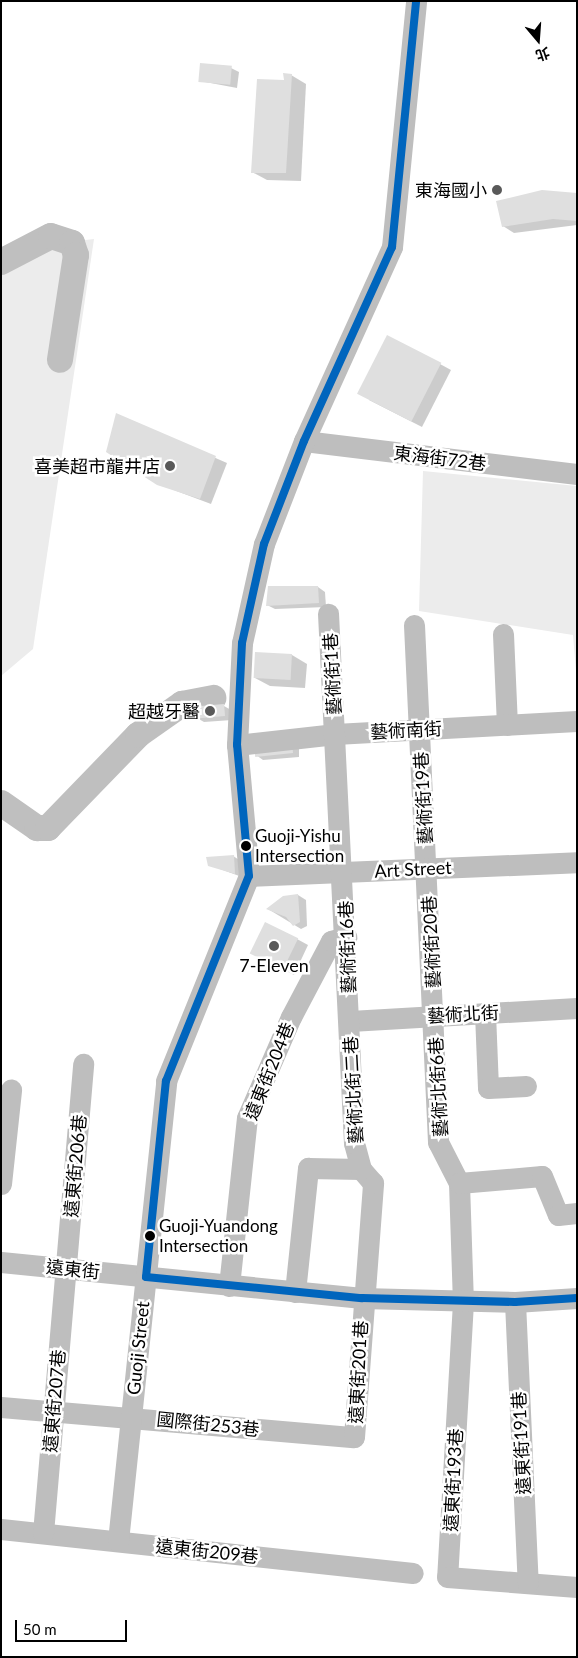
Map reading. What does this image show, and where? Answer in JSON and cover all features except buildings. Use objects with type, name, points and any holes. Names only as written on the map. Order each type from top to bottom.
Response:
[{"type":"street","name":"Guoji Street","points":[[118,1541],[166,1081],[249,876],[237,745],[244,634],[264,544],[304,441],[392,246],[416,1]]},
{"type":"street","name":"東海街72巷","points":[[304,441],[577,474]]},
{"type":"street","name":"藝術街1巷","points":[[328,614],[344,872]]},
{"type":"street","name":"藝術街19巷","points":[[414,626],[427,868]]},
{"type":"street","points":[[503,634],[507,725]]},
{"type":"street","name":"藝術南街","points":[[237,745],[335,734],[577,721]]},
{"type":"street","name":"Art Street","points":[[249,876],[577,862]]},
{"type":"street","name":"藝術街20巷","points":[[427,868],[434,1015]]},
{"type":"street","name":"藝術街16巷","points":[[344,872],[350,1022]]},
{"type":"street","name":"遠東街204巷","points":[[229,1286],[247,1118],[291,1017],[331,941],[346,937]]},
{"type":"street","name":"藝術北街","points":[[350,1022],[434,1015],[577,1008]]},
{"type":"street","points":[[485,1013],[488,1088],[526,1086]]},
{"type":"street","name":"藝術北街6巷","points":[[434,1015],[438,1142],[459,1183]]},
{"type":"street","name":"藝術北街二巷","points":[[350,1022],[354,1143],[367,1176],[362,1298]]},
{"type":"street","name":"遠東街206巷","points":[[66,1268],[83,1064]]},
{"type":"street","points":[[1,1184],[11,1090]]},
{"type":"street","points":[[295,1292],[308,1168],[367,1176]]},
{"type":"street","points":[[464,1302],[459,1183],[542,1176],[558,1215],[577,1213]]},
{"type":"street","name":"遠東街","points":[[1,1262],[362,1298],[464,1302],[515,1302],[577,1298]]},
{"type":"street","name":"遠東街207巷","points":[[43,1533],[52,1410],[66,1268]]},
{"type":"street","name":"遠東街201巷","points":[[285,1431],[354,1437],[362,1298]]},
{"type":"street","name":"遠東街193巷","points":[[464,1302],[447,1577],[528,1583]]},
{"type":"street","name":"遠東街191巷","points":[[515,1302],[528,1583]]},
{"type":"street","name":"國際街253巷","points":[[1,1407],[131,1416],[285,1431]]},
{"type":"street","name":"遠東街209巷","points":[[1,1529],[413,1573]]},
{"type":"street","points":[[528,1583],[577,1587]]},
{"type":"shaded area","points":[[94,239],[33,649],[1,676],[1,250]]},
{"type":"shaded area","points":[[423,471],[577,486],[577,683],[573,635],[419,611]]},
{"type":"waterway","points":[[1,262],[51,236],[72,243],[76,255],[60,360]]},
{"type":"waterway","points":[[1,803],[37,828],[48,828],[138,735],[182,704],[213,698]]},
{"type":"transit line","points":[[146,1277],[166,1081],[249,876],[237,745],[242,643],[264,544],[304,441],[392,247],[416,1]]},
{"type":"transit line","points":[[146,1277],[362,1298],[515,1302],[577,1298]]},
{"type":"place","name":"東海國小","points":[[497,190]]},
{"type":"place","name":"喜美超市龍井店","points":[[170,466]]},
{"type":"place","name":"超越牙醫","points":[[210,711]]},
{"type":"place","name":"Guoji-Yishu Intersection","points":[[246,846]]},
{"type":"place","name":"7-Eleven","points":[[274,946]]},
{"type":"place","name":"Guoji-Yuandong Intersection","points":[[150,1236]]}]
